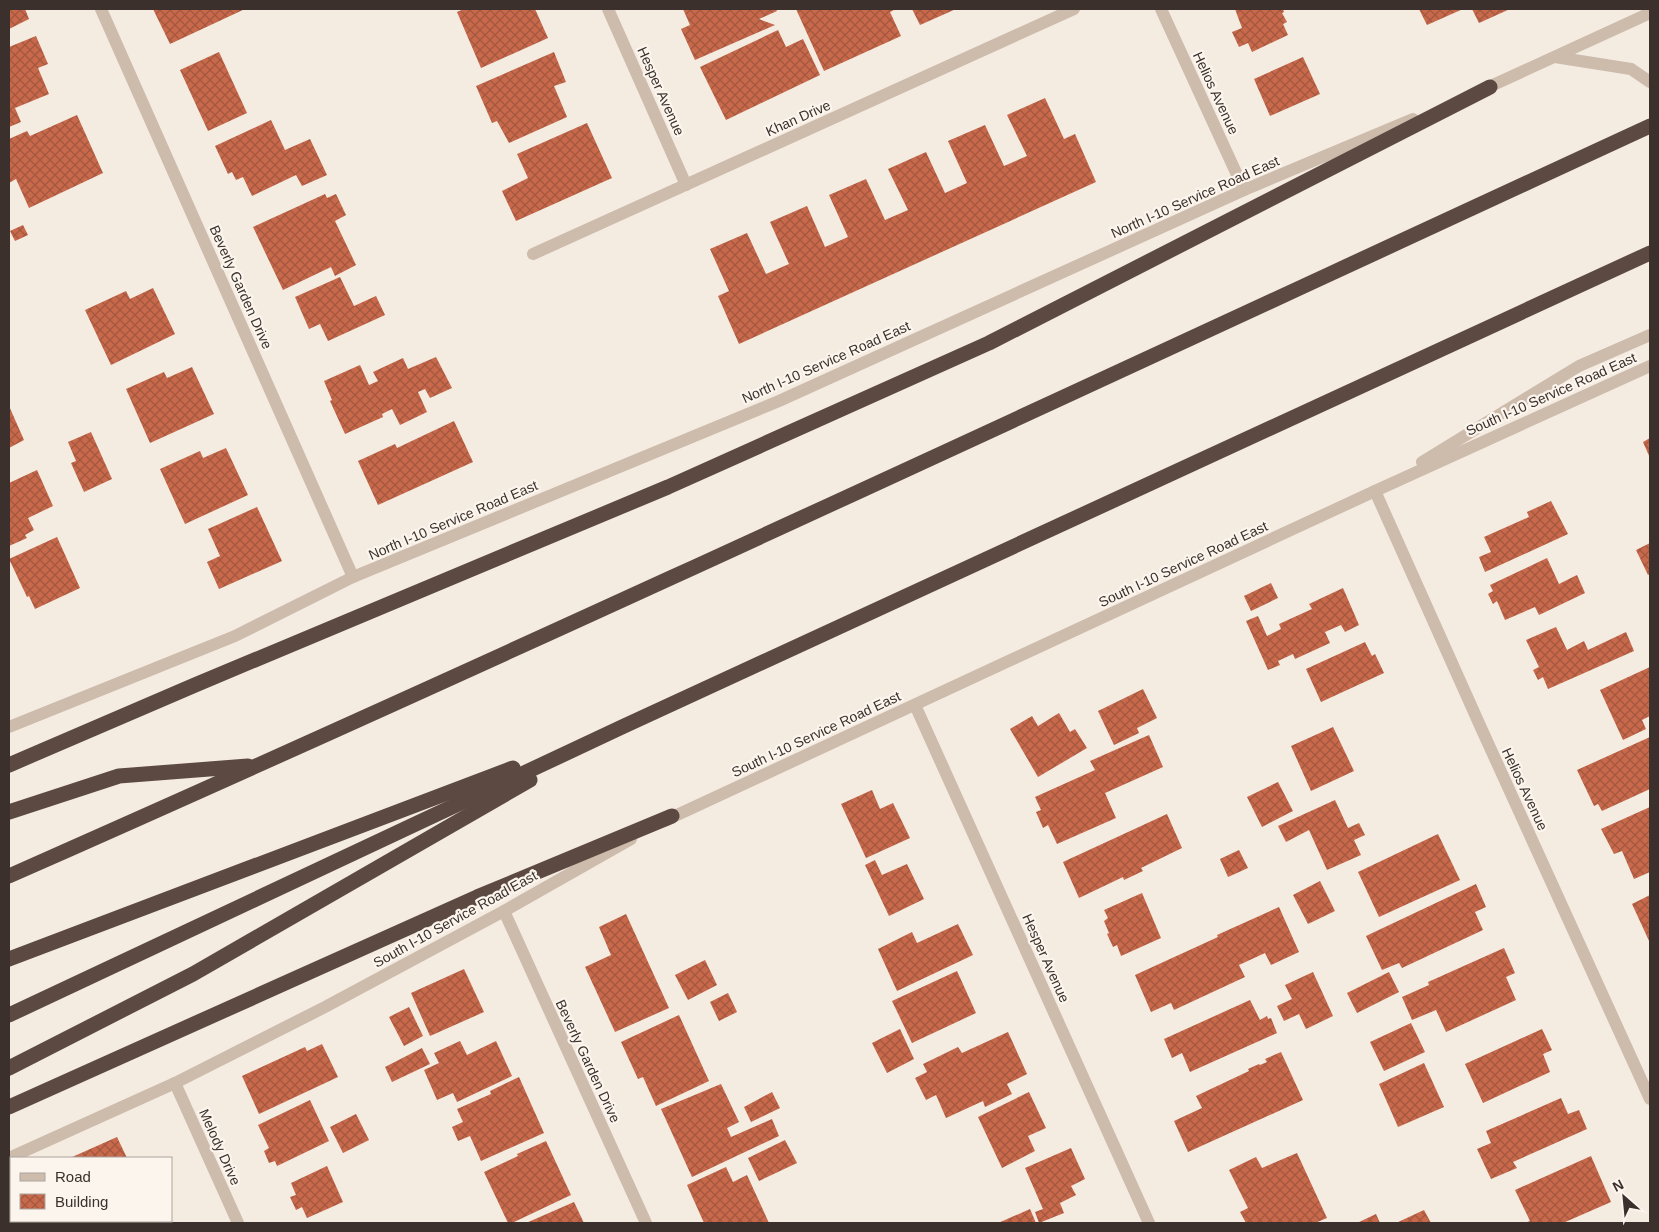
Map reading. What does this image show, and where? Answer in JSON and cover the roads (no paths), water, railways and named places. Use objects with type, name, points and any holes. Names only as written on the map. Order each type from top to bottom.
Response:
[{"type":"highway","points":[[9,765],[204,681],[668,487],[989,343],[1490,87]]},
{"type":"highway","points":[[9,876],[561,628],[1650,126]]},
{"type":"highway","points":[[9,1015],[622,727],[1650,254]]},
{"type":"highway","points":[[9,959],[622,727]]},
{"type":"highway","points":[[9,1068],[193,974],[622,727]]},
{"type":"highway","points":[[9,812],[118,776],[259,765]]},
{"type":"highway","points":[[9,1107],[477,896],[672,816]]},
{"type":"street","name":"Beverly Garden Drive","points":[[101,9],[353,578]]},
{"type":"street","name":"Hesper Avenue","points":[[608,9],[686,185]]},
{"type":"street","name":"Khan Drive","points":[[533,254],[1074,9]]},
{"type":"street","name":"Helios Avenue","points":[[1161,9],[1244,190]]},
{"type":"street","name":"North I-10 Service Road East","points":[[10,724],[236,636],[353,578],[779,401],[1244,190],[1490,87],[1650,13]]},
{"type":"street","points":[[1556,57],[1631,69],[1650,82]]},
{"type":"street","points":[[1375,491],[1579,366],[1650,335]]},
{"type":"street","name":"South I-10 Service Road East","points":[[11,1157],[175,1083],[325,1007],[504,911],[672,816],[1650,366]]},
{"type":"street","name":"Helios Avenue","points":[[1375,491],[1650,1099]]},
{"type":"street","name":"Hesper Avenue","points":[[915,705],[1149,1223]]},
{"type":"street","name":"Beverly Garden Drive","points":[[504,911],[646,1223]]},
{"type":"street","name":"Melody Drive","points":[[175,1083],[238,1223]]}]
